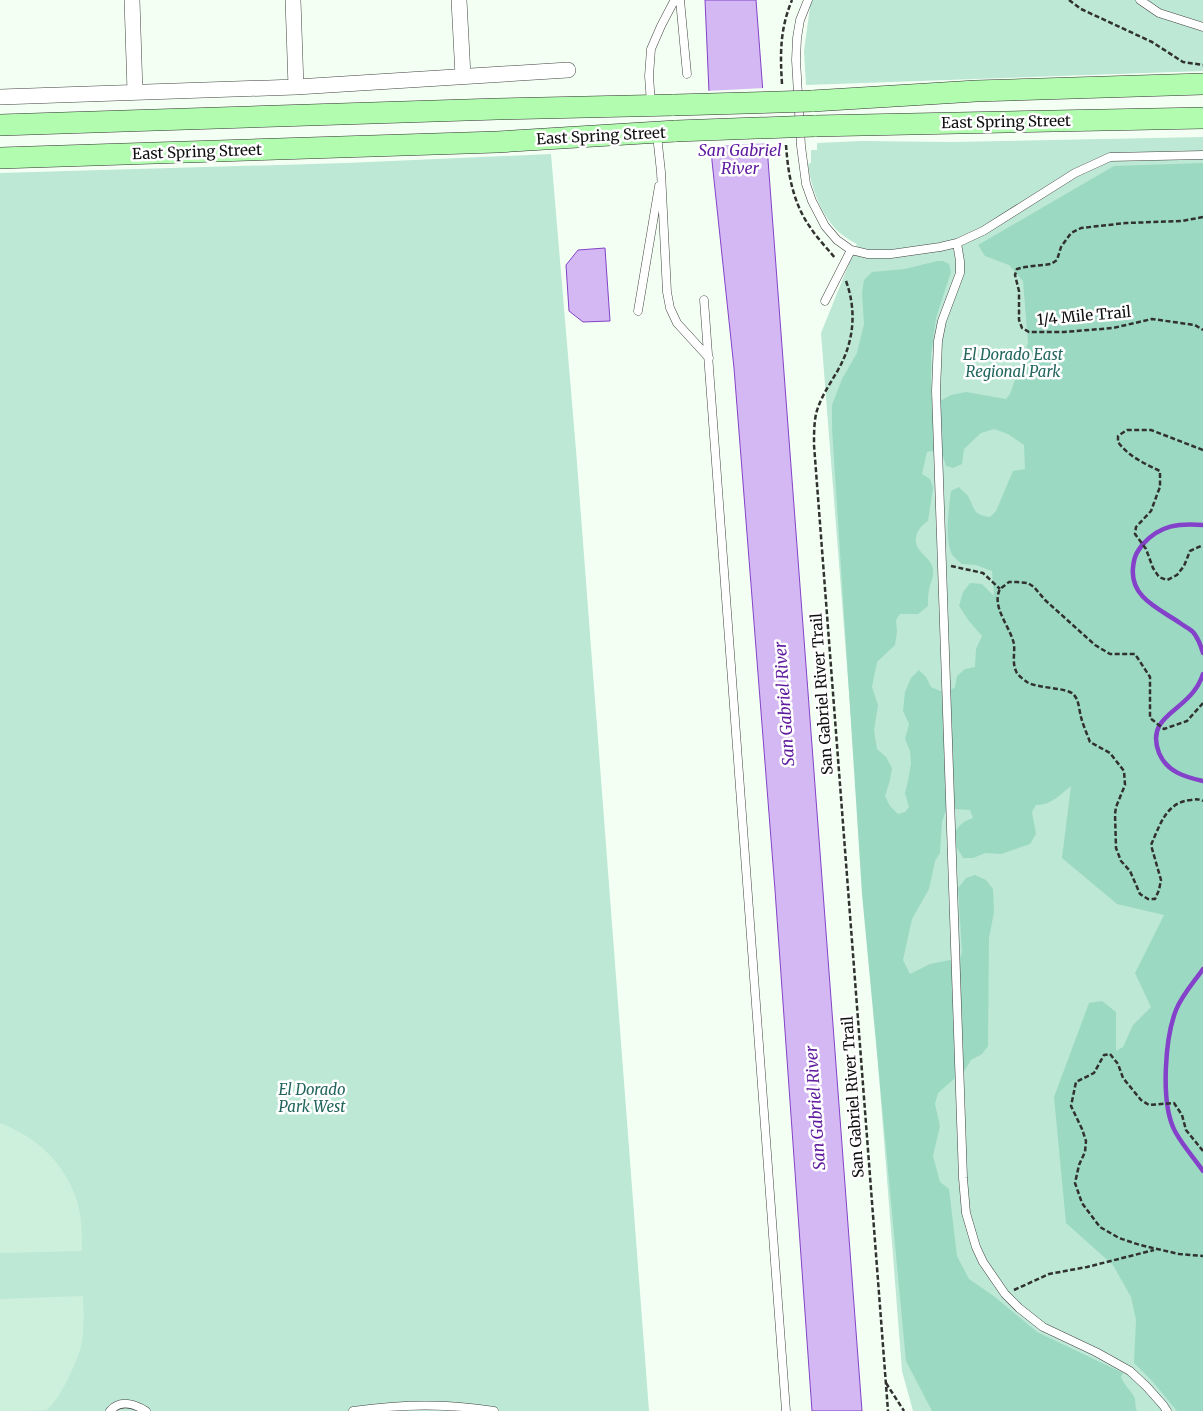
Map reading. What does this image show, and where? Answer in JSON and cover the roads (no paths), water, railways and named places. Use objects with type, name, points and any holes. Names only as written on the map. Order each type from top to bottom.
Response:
[{"type":"main road","name":"East Spring Street","points":[[0,125],[651,106],[976,91],[1203,84]]},
{"type":"main road","name":"East Spring Street","points":[[0,158],[497,142],[814,126],[1203,118]]},
{"type":"street","points":[[132,0],[135,92]]},
{"type":"street","points":[[293,0],[296,87]]},
{"type":"street","points":[[459,0],[463,76]]},
{"type":"street","points":[[0,97],[296,87],[568,70]]},
{"type":"lane","points":[[651,106],[649,76],[651,49],[660,26],[674,3],[679,0],[687,74]]},
{"type":"lane","points":[[808,0],[800,20],[796,60],[804,176],[812,201],[825,226],[837,240],[852,250],[868,254],[891,254],[957,243],[983,230],[1075,173],[1110,157],[1203,155]]},
{"type":"lane","points":[[1140,0],[1159,12],[1203,27]]},
{"type":"lane","points":[[638,311],[666,132]]},
{"type":"lane","points":[[661,172],[667,292],[670,308],[677,323],[709,358]]},
{"type":"lane","points":[[957,243],[960,273],[942,321],[938,340],[936,391],[966,1213],[976,1247],[988,1270],[1019,1308],[1043,1327],[1130,1370],[1167,1411]]},
{"type":"lane","points":[[825,301],[852,250]]},
{"type":"lane","points":[[704,300],[786,1411]]},
{"type":"lane","points":[[110,1411],[125,1403],[137,1404],[146,1411]]},
{"type":"lane","points":[[353,1411],[417,1405],[490,1411]]},
{"type":"water","name":"San Gabriel River","points":[[705,0],[756,0],[862,1411],[812,1411],[775,890],[734,368],[712,161]]},
{"type":"water","points":[[605,248],[610,321],[583,322],[569,311],[566,265],[578,250]]},
{"type":"waterway","points":[[1203,525],[1178,525],[1156,533],[1139,550],[1133,568],[1133,578],[1141,595],[1148,602],[1193,632],[1203,653]]},
{"type":"waterway","points":[[1203,674],[1194,691],[1160,724],[1156,741],[1159,753],[1167,765],[1177,773],[1203,781]]},
{"type":"waterway","points":[[1203,969],[1176,1010],[1169,1036],[1166,1068],[1167,1101],[1173,1127],[1203,1171]]},
{"type":"park label","name":"El Dorado East Regional Park","points":[[1013,364]]},
{"type":"park label","name":"El Dorado Park West","points":[[312,1098]]}]
